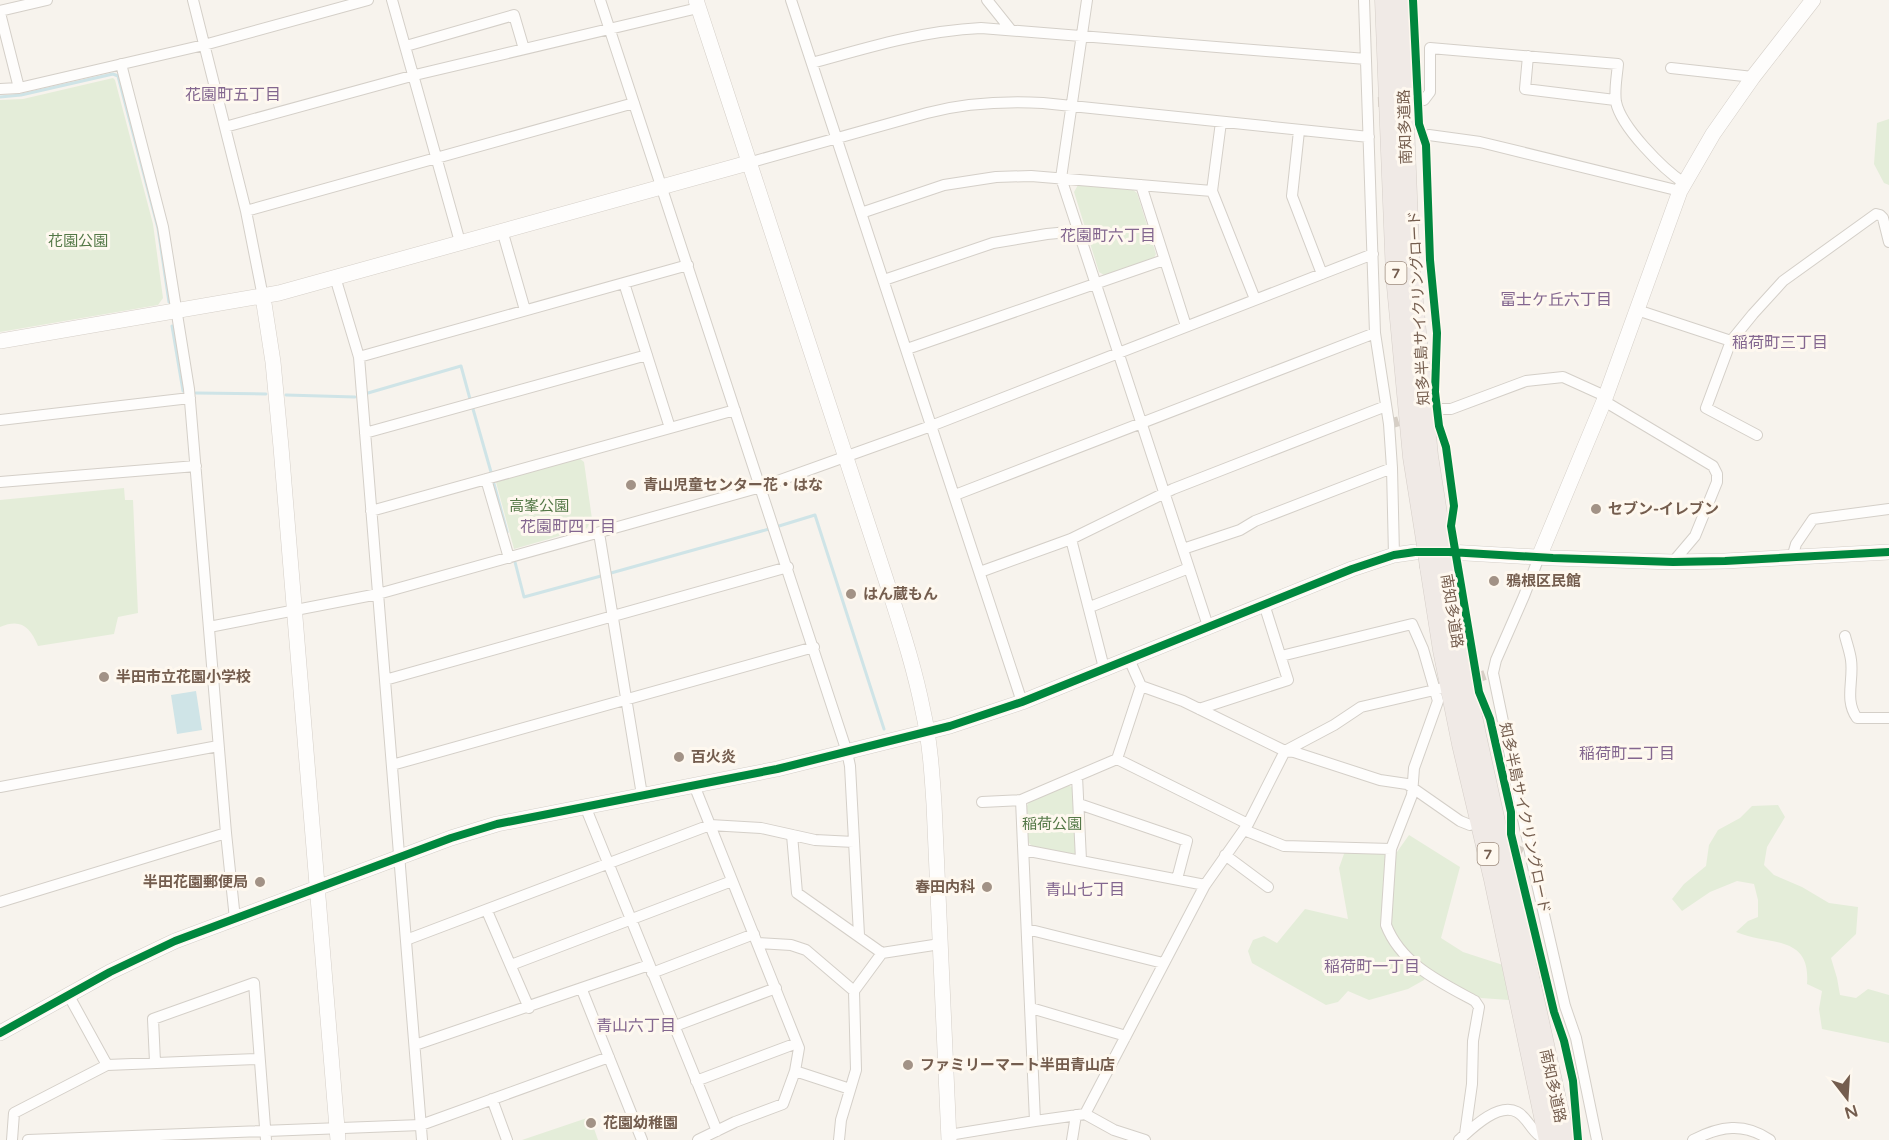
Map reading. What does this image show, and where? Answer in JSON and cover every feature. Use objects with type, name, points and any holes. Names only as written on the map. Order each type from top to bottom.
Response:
[{"type":"highway","name":"南知多道路","points":[[1392,2],[1410,270],[1428,456],[1433,539],[1565,1140]]},
{"type":"highway","name":"南知多道路","points":[[1438,567],[1443,650],[1462,744],[1494,879],[1545,1138]]},
{"type":"street","points":[[19,88],[0,12],[47,0]]},
{"type":"street","points":[[193,0],[246,211],[275,383],[337,1134]]},
{"type":"street","points":[[0,89],[19,88],[204,45],[368,0]]},
{"type":"street","points":[[392,0],[415,75],[460,242]]},
{"type":"street","points":[[600,0],[847,752],[850,766],[859,935]]},
{"type":"street","points":[[792,0],[1022,702]]},
{"type":"street","points":[[987,0],[1011,30]]},
{"type":"street","points":[[1087,0],[1061,178],[1208,626]]},
{"type":"street","points":[[1364,0],[1366,59],[1373,102],[1369,137],[1375,333],[1392,468],[1394,555]]},
{"type":"street","points":[[1598,1140],[1576,1038],[1565,1006],[1489,674],[1524,596],[1604,398],[1682,187],[1713,134],[1813,0]]},
{"type":"street","points":[[225,127],[415,75],[610,29],[697,4],[910,654],[927,732],[934,804],[945,1138],[1035,1120],[1081,1115],[1114,1130],[1145,1140]]},
{"type":"street","points":[[406,46],[514,15],[524,49]]},
{"type":"street","points":[[812,63],[910,36],[949,30],[1011,30],[1366,59]]},
{"type":"street","points":[[1424,100],[1430,92],[1430,48],[1618,64],[1615,100],[1622,117],[1682,187]]},
{"type":"street","points":[[1528,56],[1525,89],[1615,100]]},
{"type":"street","points":[[121,64],[163,227],[190,398],[218,746],[235,919]]},
{"type":"street","points":[[1671,68],[1754,77]]},
{"type":"street","points":[[0,341],[262,297],[958,106],[1016,102],[1369,137]]},
{"type":"street","points":[[246,211],[634,103]]},
{"type":"street","points":[[1221,122],[1212,191],[1255,299]]},
{"type":"street","points":[[1299,131],[1292,196],[1322,274]]},
{"type":"street","points":[[1429,135],[1480,142],[1682,187]]},
{"type":"street","points":[[861,213],[944,185],[972,180],[1031,176],[1212,191]]},
{"type":"street","points":[[1141,185],[1186,326]]},
{"type":"street","points":[[1758,435],[1706,408],[1731,341],[1783,281],[1876,214],[1883,218],[1889,242]]},
{"type":"street","points":[[502,230],[525,310]]},
{"type":"street","points":[[884,280],[993,243],[1079,231]]},
{"type":"street","points":[[209,627],[378,594],[761,487],[931,426],[1373,254]]},
{"type":"street","points":[[907,349],[1164,260]]},
{"type":"street","points":[[359,357],[688,265]]},
{"type":"street","points":[[335,277],[359,357],[422,1140]]},
{"type":"street","points":[[624,283],[670,428]]},
{"type":"street","points":[[1636,310],[1731,341]]},
{"type":"street","points":[[955,495],[1375,333]]},
{"type":"street","points":[[365,433],[647,355]]},
{"type":"street","points":[[1440,409],[1459,406],[1494,391],[1526,381],[1563,377],[1604,398],[1713,466],[1717,474],[1717,482],[1702,521],[1688,545],[1673,562]]},
{"type":"street","points":[[0,420],[190,398]]},
{"type":"street","points":[[980,572],[1071,539],[1165,493],[1386,406]]},
{"type":"street","points":[[371,511],[735,410]]},
{"type":"street","points":[[0,482],[195,466]]},
{"type":"street","points":[[1184,549],[1240,530],[1255,521],[1392,468]]},
{"type":"street","points":[[486,479],[509,558]]},
{"type":"street","points":[[1792,558],[1796,544],[1814,519],[1889,509]]},
{"type":"street","points":[[599,533],[642,795]]},
{"type":"street","points":[[1071,539],[1104,668]]},
{"type":"street","points":[[0,1033],[110,972],[158,949],[399,857],[497,824],[777,769],[927,732],[1022,702],[1352,569],[1394,555],[1415,552],[1449,552],[1673,562],[1889,552]]},
{"type":"street","points":[[386,680],[788,567]]},
{"type":"street","points":[[1089,607],[1190,568]]},
{"type":"street","points":[[1199,709],[1288,680],[1264,604]]},
{"type":"street","points":[[1281,656],[1412,624],[1439,689],[1438,701],[1418,753],[1412,795],[1391,849],[1385,914],[1389,934],[1402,952],[1422,970],[1475,1001],[1479,1007],[1473,1041],[1472,1084],[1462,1137]]},
{"type":"street","points":[[1845,636],[1851,662],[1850,705],[1854,713],[1857,718],[1889,718]]},
{"type":"street","points":[[392,765],[813,647]]},
{"type":"street","points":[[982,802],[1021,800],[1117,759],[1141,686],[1129,659]]},
{"type":"street","points":[[1141,686],[1199,709],[1285,751],[1380,780],[1407,784],[1460,821],[1470,825]]},
{"type":"street","points":[[1072,1140],[1081,1115],[1126,1036],[1205,885],[1246,827],[1285,751],[1334,726],[1361,707],[1439,689]]},
{"type":"street","points":[[0,787],[218,746]]},
{"type":"street","points":[[1117,759],[1284,846],[1391,849]]},
{"type":"street","points":[[1077,776],[1081,860]]},
{"type":"street","points":[[694,785],[799,1048],[795,1071],[783,1104],[735,1122],[698,1140]]},
{"type":"street","points":[[1021,800],[1035,1120]]},
{"type":"street","points":[[1079,804],[1187,841],[1177,879]]},
{"type":"street","points":[[585,806],[717,1131]]},
{"type":"street","points":[[406,940],[710,825],[761,828],[816,840],[854,842]]},
{"type":"street","points":[[0,902],[226,833]]},
{"type":"street","points":[[792,835],[797,892],[882,953]]},
{"type":"street","points":[[1024,850],[1205,885]]},
{"type":"street","points":[[1225,855],[1268,887]]},
{"type":"street","points":[[511,965],[732,881]]},
{"type":"street","points":[[487,911],[529,1008]]},
{"type":"street","points":[[1027,929],[1163,963]]},
{"type":"street","points":[[415,1045],[582,990],[756,938],[806,950],[854,991]]},
{"type":"street","points":[[839,1140],[841,1120],[856,1070],[854,991],[882,953],[940,944]]},
{"type":"street","points":[[155,1062],[153,1019],[254,983],[266,1136]]},
{"type":"street","points":[[675,1026],[776,988]]},
{"type":"street","points":[[582,990],[627,1108],[642,1140]]},
{"type":"street","points":[[69,996],[107,1065]]},
{"type":"street","points":[[1030,1008],[1126,1036]]},
{"type":"street","points":[[696,1081],[797,1043]]},
{"type":"street","points":[[28,1140],[337,1134],[421,1125],[609,1057]]},
{"type":"street","points":[[12,1140],[14,1113],[107,1065],[259,1059]]},
{"type":"street","points":[[795,1071],[850,1089]]},
{"type":"street","points":[[492,1099],[507,1140]]},
{"type":"street","points":[[1462,1137],[1488,1117],[1511,1110],[1520,1114],[1533,1131],[1545,1138]]},
{"type":"street","points":[[1693,1140],[1709,1132],[1728,1127],[1750,1130],[1770,1140]]},
{"type":"green space","name":"花園公園","points":[[113,78],[153,224],[163,298],[158,305],[0,332],[0,100],[23,99]]},
{"type":"green space","points":[[1889,119],[1889,185],[1884,183],[1874,164],[1877,123]]},
{"type":"green space","points":[[1078,185],[1133,190],[1137,193],[1156,254],[1154,258],[1104,275],[1099,272],[1074,192]]},
{"type":"green space","name":"高峯公園","points":[[579,458],[584,462],[592,519],[587,528],[514,549],[496,482]]},
{"type":"green space","points":[[124,488],[125,500],[133,500],[138,613],[118,617],[114,634],[38,646],[32,634],[24,626],[7,624],[0,627],[0,500]]},
{"type":"green space","name":"稲荷公園","points":[[1068,785],[1075,789],[1077,852],[1074,854],[1032,846],[1028,842],[1027,806],[1029,802]]},
{"type":"green space","points":[[1778,805],[1785,817],[1767,847],[1764,865],[1774,875],[1802,887],[1829,903],[1858,907],[1856,934],[1831,958],[1840,995],[1856,998],[1868,989],[1889,995],[1889,1043],[1822,1029],[1819,1009],[1822,991],[1807,984],[1806,968],[1802,957],[1795,949],[1785,944],[1736,932],[1748,921],[1758,917],[1758,900],[1754,884],[1737,881],[1710,892],[1682,911],[1672,899],[1684,884],[1706,866],[1709,845],[1718,830],[1740,818],[1752,806]]},
{"type":"green space","points":[[1409,835],[1460,867],[1441,938],[1463,952],[1503,965],[1509,1000],[1481,998],[1429,972],[1424,980],[1408,989],[1369,1000],[1348,991],[1338,1002],[1326,1005],[1252,963],[1248,951],[1253,940],[1264,936],[1277,943],[1305,909],[1348,919],[1339,868],[1345,851],[1397,852]]},
{"type":"green space","points":[[590,1117],[598,1140],[522,1140]]},
{"type":"shaded area","points":[[196,691],[202,730],[177,734],[171,695]]},
{"type":"waterway","points":[[0,97],[21,95],[113,74],[118,76],[158,228],[169,302]]},
{"type":"waterway","points":[[172,326],[183,391]]},
{"type":"waterway","points":[[368,393],[461,366],[470,399]]},
{"type":"waterway","points":[[196,393],[266,394]]},
{"type":"waterway","points":[[286,395],[355,397]]},
{"type":"waterway","points":[[473,409],[491,472]]},
{"type":"waterway","points":[[494,484],[507,532]]},
{"type":"waterway","points":[[779,526],[815,515],[884,729]]},
{"type":"waterway","points":[[611,573],[769,529]]},
{"type":"waterway","points":[[515,562],[524,597],[601,576]]},
{"type":"tunnel","points":[[1378,102],[1424,100]]},
{"type":"tunnel","points":[[1389,424],[1440,409]]},
{"type":"tunnel","points":[[1462,683],[1485,675]]},
{"type":"tunnel","points":[[1500,841],[1531,857]]},
{"type":"cycle path","name":"知多半島サイクリングロード","points":[[1413,0],[1419,124],[1426,145],[1430,260],[1437,333],[1435,392],[1439,426],[1446,447],[1454,506],[1451,526],[1479,692],[1490,719],[1511,812],[1511,834],[1573,1081],[1578,1140]]},
{"type":"cycle path","points":[[0,1033],[110,972],[175,941],[451,838],[497,824],[777,769],[950,726],[1022,702],[1352,569],[1394,555],[1415,552],[1449,552],[1673,562],[1889,552]]},
{"type":"place","name":"青山児童センター花・はな","points":[[631,485]]},
{"type":"place","name":"セブン-イレブン","points":[[1596,509]]},
{"type":"place","name":"鴉根区民館","points":[[1494,581]]},
{"type":"place","name":"はん蔵もん","points":[[851,594]]},
{"type":"place","name":"半田市立花園小学校","points":[[104,677]]},
{"type":"place","name":"百火炎","points":[[679,757]]},
{"type":"place","name":"半田花園郵便局","points":[[260,882]]},
{"type":"place","name":"春田内科","points":[[987,887]]},
{"type":"place","name":"ファミリーマート半田青山店","points":[[908,1065]]},
{"type":"place","name":"花園幼稚園","points":[[591,1123]]},
{"type":"district","name":"花園町五丁目","points":[[233,95]]},
{"type":"district","name":"花園町六丁目","points":[[1108,236]]},
{"type":"district","name":"冨士ケ丘六丁目","points":[[1556,300]]},
{"type":"district","name":"稲荷町三丁目","points":[[1780,343]]},
{"type":"district","name":"花園町四丁目","points":[[568,527]]},
{"type":"district","name":"稲荷町二丁目","points":[[1627,754]]},
{"type":"district","name":"青山七丁目","points":[[1085,890]]},
{"type":"district","name":"稲荷町一丁目","points":[[1372,967]]},
{"type":"district","name":"青山六丁目","points":[[636,1026]]}]
